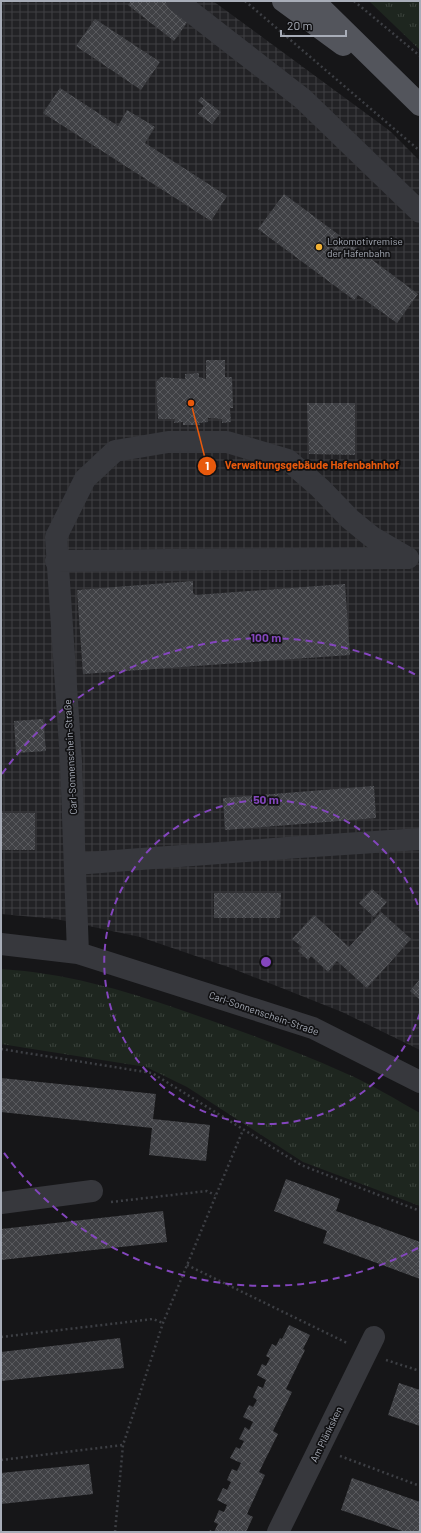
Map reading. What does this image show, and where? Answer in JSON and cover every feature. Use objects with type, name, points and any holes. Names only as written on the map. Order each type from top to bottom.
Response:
[{"type":"main road","points":[[283,1],[401,87]]},
{"type":"main road","points":[[314,1],[420,105]]},
{"type":"street","points":[[177,1],[303,99],[420,212]]},
{"type":"street","name":"Carl-Sonnenschein-Straße","points":[[78,953],[71,761],[56,561],[56,537],[85,479],[115,450],[168,442],[227,442],[288,460],[320,488],[350,519],[372,537],[414,558]]},
{"type":"street","points":[[56,561],[414,558]]},
{"type":"street","points":[[75,864],[299,847],[420,840]]},
{"type":"street","name":"Carl-Sonnenschein-Straße","points":[[1,944],[78,953],[312,1028],[420,1082]]},
{"type":"street","points":[[1,1203],[92,1191]]},
{"type":"street","name":"Am Plänksken","points":[[278,1532],[370,1345]]},
{"type":"path","points":[[245,1],[356,94],[420,151]]},
{"type":"path","points":[[354,1],[420,56]]},
{"type":"path","points":[[1,1049],[152,1073],[300,1165],[420,1211]]},
{"type":"path","points":[[115,1532],[123,1445],[163,1323],[243,1130]]},
{"type":"path","points":[[92,1191],[100,1203],[207,1191],[215,1195]]},
{"type":"path","points":[[186,1265],[370,1345],[420,1371]]},
{"type":"path","points":[[1,1337],[153,1319],[163,1323]]},
{"type":"path","points":[[1,1460],[123,1445]]},
{"type":"path","points":[[319,1449],[420,1486]]},
{"type":"shaded area","points":[[1,1],[213,1],[390,131],[420,161],[420,1050],[342,1012],[231,968],[140,937],[56,919],[1,914]]},
{"type":"green space","points":[[369,1],[420,1],[420,50]]},
{"type":"green space","points":[[1,969],[70,978],[158,1002],[243,1032],[304,1056],[355,1077],[392,1097],[420,1113],[420,1206],[303,1162],[187,1087],[146,1067],[1,1044]]},
{"type":"building","points":[[131,1],[165,1],[189,20],[174,41],[128,5]]},
{"type":"building","points":[[95,19],[160,62],[141,90],[76,46]]},
{"type":"building","points":[[60,88],[118,126],[127,110],[155,127],[145,143],[227,196],[211,221],[43,113]]},
{"type":"building","points":[[201,97],[221,112],[212,124],[198,114],[204,106],[198,101]]},
{"type":"building","name":"Lokomotivremise der Hafenbahn","points":[[284,194],[418,294],[397,323],[358,295],[354,300],[258,229]]},
{"type":"building","points":[[206,360],[225,360],[225,377],[232,377],[233,408],[230,408],[231,422],[222,423],[222,419],[208,418],[208,422],[199,423],[200,425],[183,425],[183,422],[174,423],[175,419],[158,419],[156,382],[161,377],[185,379],[185,374],[199,373],[199,377],[206,379]]},
{"type":"building","points":[[307,403],[355,403],[355,455],[309,454]]},
{"type":"building","points":[[193,581],[193,593],[195,595],[345,584],[350,655],[83,674],[77,590]]},
{"type":"building","points":[[43,719],[46,751],[16,753],[14,721]]},
{"type":"building","points":[[374,786],[376,818],[225,830],[223,798]]},
{"type":"building","points":[[1,813],[35,813],[35,850],[1,850]]},
{"type":"building","points":[[372,889],[387,902],[374,917],[359,903]]},
{"type":"building","points":[[214,893],[281,893],[280,918],[214,918]]},
{"type":"building","points":[[381,912],[411,939],[367,988],[337,961],[328,972],[311,956],[308,960],[298,951],[302,947],[292,939],[314,915],[349,947]]},
{"type":"building","points":[[420,979],[420,1000],[410,991]]},
{"type":"building","points":[[1,1078],[156,1094],[153,1119],[210,1125],[206,1161],[149,1155],[152,1128],[1,1112]]},
{"type":"building","points":[[286,1179],[340,1199],[336,1211],[420,1242],[420,1279],[323,1243],[327,1231],[274,1211]]},
{"type":"building","points":[[163,1211],[167,1242],[1,1260],[1,1229]]},
{"type":"building","points":[[289,1325],[310,1335],[303,1349],[305,1350],[286,1389],[292,1392],[273,1431],[278,1434],[259,1472],[265,1475],[247,1514],[253,1517],[246,1532],[214,1532],[218,1524],[214,1522],[219,1510],[224,1512],[227,1505],[217,1500],[223,1488],[227,1490],[231,1482],[227,1480],[232,1469],[237,1471],[241,1463],[230,1458],[236,1447],[240,1449],[244,1441],[239,1439],[245,1427],[249,1430],[253,1422],[243,1417],[249,1405],[253,1407],[257,1400],[253,1397],[258,1386],[263,1388],[266,1380],[257,1375],[262,1364],[266,1366],[270,1358],[266,1356],[272,1344],[276,1346],[280,1338],[282,1339]]},
{"type":"building","points":[[120,1338],[124,1368],[1,1381],[1,1352]]},
{"type":"building","points":[[399,1383],[420,1390],[420,1426],[388,1415]]},
{"type":"building","points":[[89,1464],[93,1494],[1,1504],[1,1473]]},
{"type":"building","points":[[352,1478],[420,1502],[420,1532],[405,1532],[341,1510]]},
{"type":"place","name":"Lokomotivremise der Hafenbahn","points":[[319,247]]},
{"type":"place","name":"Verwaltungsgebäude Hafenbahnhof","points":[[191,403]]}]
